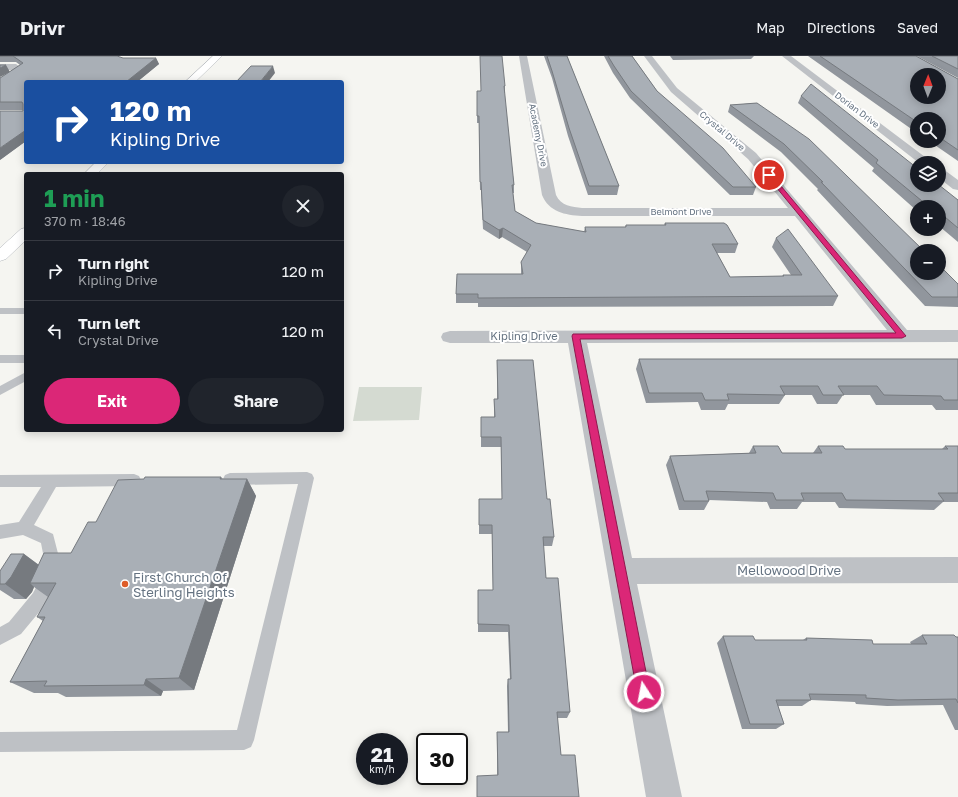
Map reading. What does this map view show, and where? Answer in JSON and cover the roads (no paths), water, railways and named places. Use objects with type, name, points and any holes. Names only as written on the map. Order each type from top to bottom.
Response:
[{"type":"main road","points":[[192,80],[218,56]]},
{"type":"main road","points":[[92,172],[101,164]]},
{"type":"main road","points":[[0,256],[24,234]]},
{"type":"street","name":"Academy Drive","points":[[523,56],[549,195],[553,204],[562,208]]},
{"type":"street","name":"Crystal Drive","points":[[648,56],[674,90],[752,156],[902,336]]},
{"type":"street","name":"Dorian Drive","points":[[786,56],[918,156]]},
{"type":"street","points":[[0,66],[16,67],[21,70],[0,82]]},
{"type":"street","points":[[946,177],[958,186]]},
{"type":"street","name":"Belmont Drive","points":[[562,208],[582,212],[800,212]]},
{"type":"street","name":"Kipling Drive","points":[[450,336],[958,336]]},
{"type":"street","points":[[576,336],[664,797]]},
{"type":"street","name":"Mellowood Drive","points":[[621,571],[958,570]]},
{"type":"lane","points":[[0,311],[24,311]]},
{"type":"lane","points":[[0,358],[24,359]]},
{"type":"lane","points":[[0,392],[24,377]]},
{"type":"lane","points":[[0,742],[244,740],[307,478],[212,479]]},
{"type":"lane","points":[[0,481],[148,480]]},
{"type":"lane","points":[[24,528],[52,481]]},
{"type":"lane","points":[[0,532],[24,528],[48,539],[54,569],[39,598],[15,628],[0,636]]},
{"type":"place","name":"First Church Of Sterling Heights","points":[[125,584]]}]
